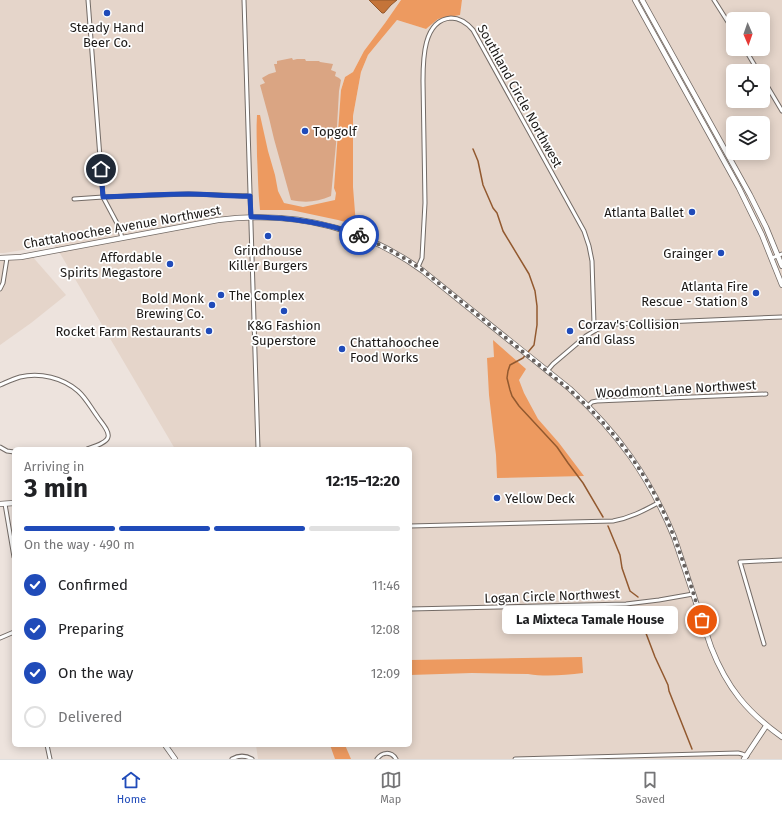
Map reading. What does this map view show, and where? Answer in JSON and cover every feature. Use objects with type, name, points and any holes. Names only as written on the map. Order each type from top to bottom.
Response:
[{"type":"street","points":[[88,0],[103,197],[118,226],[122,238]]},
{"type":"street","points":[[244,0],[258,447]]},
{"type":"street","points":[[636,0],[739,188],[772,258],[782,285]]},
{"type":"street","points":[[642,0],[750,195],[780,254],[782,266]]},
{"type":"street","points":[[714,0],[726,19]]},
{"type":"street","name":"Southland Circle Northwest","points":[[418,267],[422,258],[425,203],[424,51],[431,32],[436,24],[447,19],[454,18],[464,21],[470,26],[584,232],[592,261],[594,324],[596,330]]},
{"type":"street","points":[[770,91],[782,111]]},
{"type":"street","points":[[74,199],[188,194],[250,196]]},
{"type":"street","name":"Chattahoochee Avenue Northwest","points":[[0,258],[21,257],[218,220],[251,217],[274,217],[314,222],[358,235],[401,256],[418,267],[570,390],[608,427],[627,451],[644,476],[659,503],[674,537],[714,655],[725,677],[743,703],[766,726],[782,738]]},
{"type":"street","points":[[772,258],[780,254]]},
{"type":"street","points":[[0,289],[3,283],[7,258]]},
{"type":"street","points":[[547,371],[553,364],[586,336],[606,326],[617,324],[782,317]]},
{"type":"street","points":[[0,385],[21,376],[48,376],[61,380],[79,391],[103,424],[108,434],[108,439],[105,442],[92,447]]},
{"type":"street","name":"Woodmont Lane Northwest","points":[[588,406],[592,402],[596,401],[766,394]]},
{"type":"street","points":[[0,447],[12,452]]},
{"type":"street","points":[[12,503],[2,504],[12,547]]},
{"type":"street","points":[[412,526],[613,521],[634,516],[659,503]]},
{"type":"street","points":[[764,644],[740,562],[782,560]]},
{"type":"street","name":"Logan Circle Northwest","points":[[412,609],[626,604],[693,594]]},
{"type":"street","points":[[0,638],[12,633]]},
{"type":"street","points":[[515,759],[738,753],[745,757],[766,726]]},
{"type":"street","points":[[47,747],[50,759]]},
{"type":"street","points":[[166,747],[175,759]]},
{"type":"street","points":[[378,759],[382,754],[388,753],[396,759]]},
{"type":"street","points":[[232,759],[237,756],[243,756],[252,759]]},
{"type":"shaded area","points":[[0,0],[401,0],[364,51],[353,72],[345,77],[341,90],[353,187],[353,116],[361,72],[368,55],[397,20],[426,29],[438,19],[459,15],[462,0],[782,0],[782,759],[258,759],[256,747],[412,747],[412,447],[174,447],[54,245],[0,253]]},
{"type":"shaded area","points":[[369,0],[397,0],[384,13],[382,13]]},
{"type":"shaded area","points":[[401,0],[462,0],[460,15],[438,19],[426,29],[397,20],[368,55],[361,72],[353,116],[353,187],[356,225],[291,210],[260,210],[258,190],[257,115],[260,115],[278,191],[284,203],[303,207],[335,200],[336,193],[334,188],[341,90],[345,77],[353,72],[364,51]]},
{"type":"shaded area","name":"Topgolf","points":[[292,58],[293,60],[305,59],[306,61],[319,61],[333,64],[331,70],[336,72],[335,76],[341,80],[331,196],[316,201],[307,202],[291,200],[260,85],[265,83],[262,78],[276,72],[274,64],[277,64],[277,61]]},
{"type":"shaded area","points":[[31,255],[66,295],[0,345],[0,258]]},
{"type":"shaded area","points":[[493,340],[526,369],[519,380],[538,419],[559,443],[584,476],[497,478],[487,358],[494,357]]},
{"type":"shaded area","points":[[582,657],[583,673],[549,676],[472,673],[412,675],[412,660]]},
{"type":"shaded area","points":[[331,747],[346,747],[351,759],[335,759]]},
{"type":"waterway","points":[[473,149],[478,161],[483,185],[493,208],[497,213],[503,231],[529,274],[535,291],[537,325],[534,345],[523,358],[510,365],[507,378],[512,396],[519,406],[557,447],[583,483],[603,517]]},
{"type":"waterway","points":[[608,526],[620,555],[622,568],[630,591],[638,597]]},
{"type":"waterway","points":[[645,609],[644,628],[668,685],[692,749]]},
{"type":"way so far","points":[[359,235],[401,256],[425,272],[570,390],[608,427],[623,445],[644,476],[659,503],[674,537],[702,620]]},
{"type":"place","name":"Steady Hand Beer Co.","points":[[107,13]]},
{"type":"place","name":"Topgolf","points":[[305,131]]},
{"type":"place","name":"Atlanta Ballet","points":[[692,212]]},
{"type":"place","name":"Grindhouse Killer Burgers","points":[[268,236]]},
{"type":"place","name":"Grainger","points":[[721,253]]},
{"type":"place","name":"Affordable Spirits Megastore","points":[[170,264]]},
{"type":"place","name":"Atlanta Fire Rescue - Station 8","points":[[756,293]]},
{"type":"place","name":"The Complex","points":[[221,295]]},
{"type":"place","name":"Bold Monk Brewing Co.","points":[[212,305]]},
{"type":"place","name":"K&G Fashion Superstore","points":[[284,311]]},
{"type":"place","name":"Rocket Farm Restaurants","points":[[209,331]]},
{"type":"place","name":"Corzav's Collision and Glass","points":[[570,331]]},
{"type":"place","name":"Chattahoochee Food Works","points":[[342,349]]},
{"type":"place","name":"Yellow Deck","points":[[497,498]]},
{"type":"place","name":"La Mixteca Tamale House","points":[[702,620]]},
{"type":"route","points":[[101,169],[103,197],[188,194],[250,196],[251,217],[274,217],[314,222],[359,235]]}]
